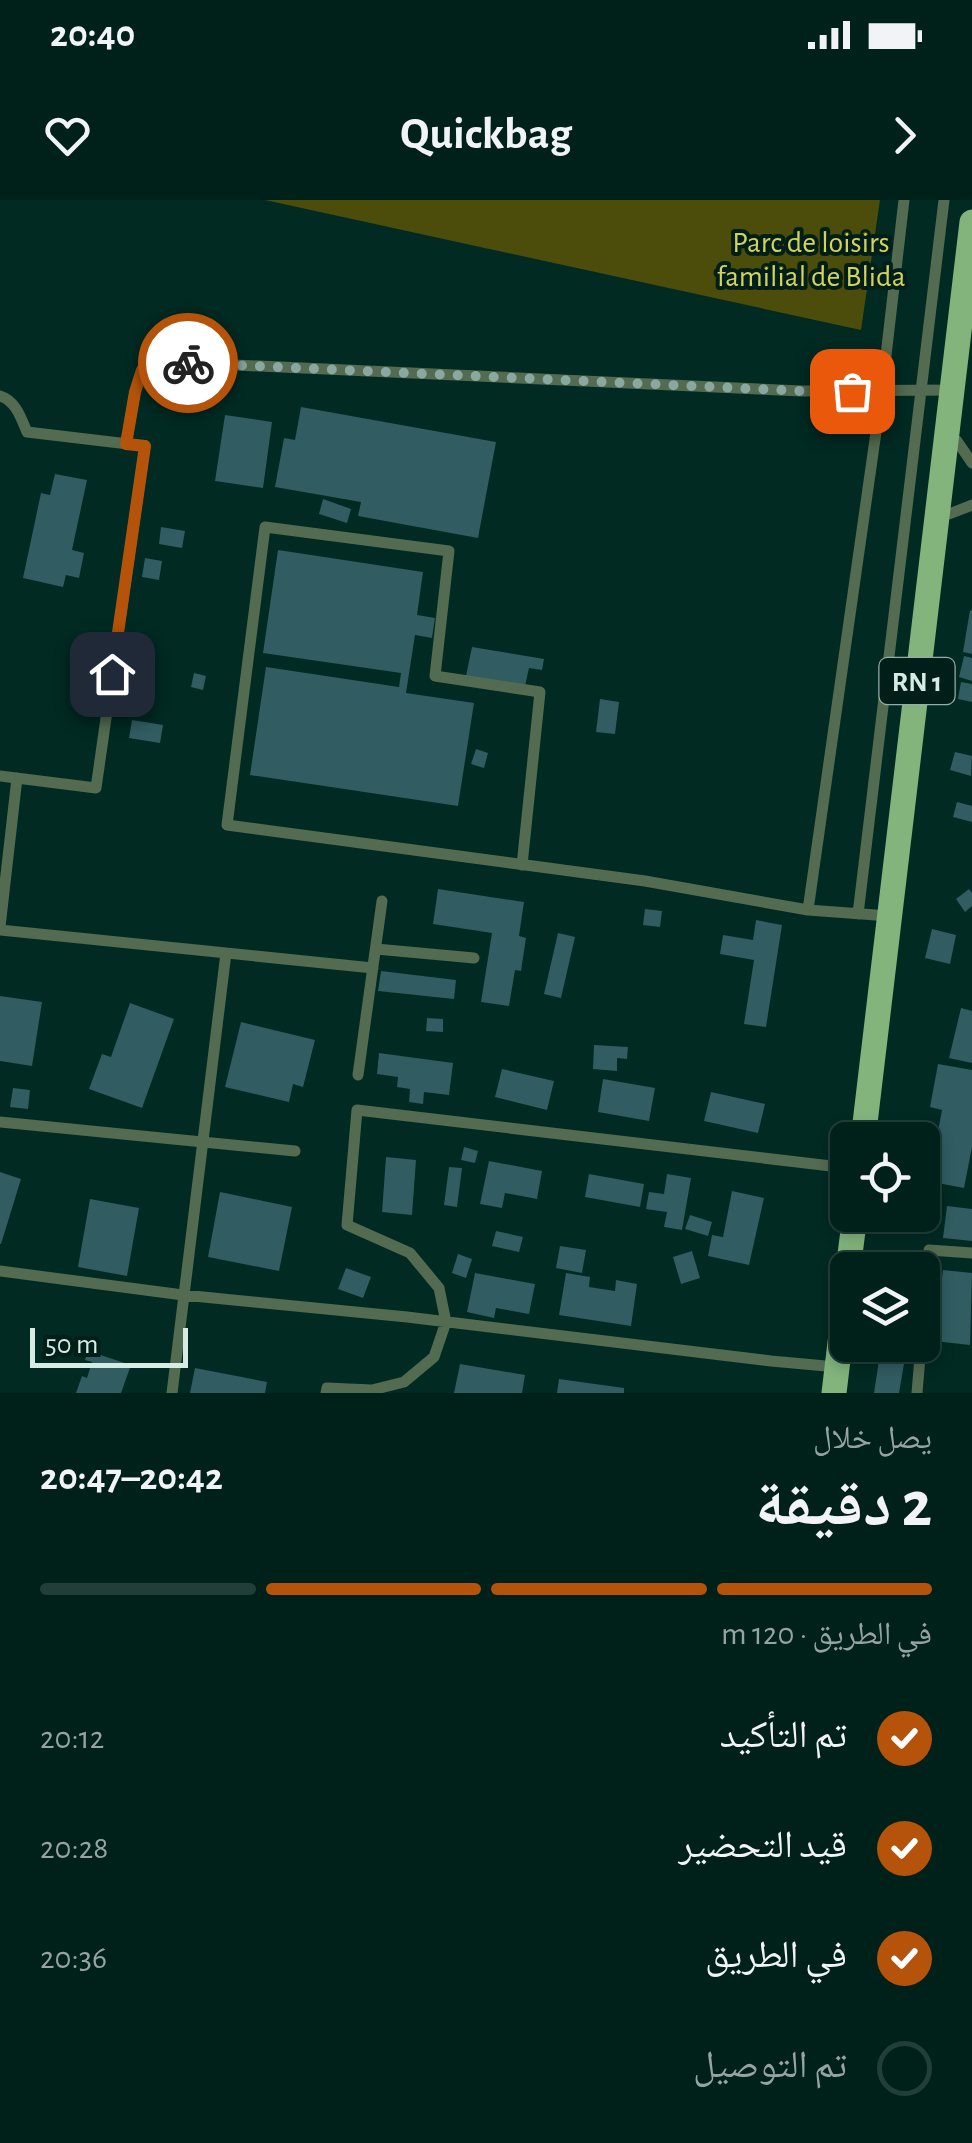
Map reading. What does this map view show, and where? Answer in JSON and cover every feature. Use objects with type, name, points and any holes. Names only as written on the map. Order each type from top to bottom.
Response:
[{"type":"main road","name":"RN 1","points":[[866,1122],[972,222]]},
{"type":"main road","name":"RN 1","points":[[877,1122],[960,509],[958,441],[972,324]]},
{"type":"main road","points":[[840,1368],[845,1393]]},
{"type":"lane","points":[[808,910],[882,390],[904,200]]},
{"type":"lane","points":[[858,914],[944,200]]},
{"type":"lane","points":[[126,444],[142,370],[170,362],[802,391],[952,390]]},
{"type":"lane","points":[[0,396],[6,397],[19,413],[27,432],[145,446],[96,788],[0,776]]},
{"type":"lane","points":[[958,441],[972,464]]},
{"type":"lane","points":[[522,864],[540,692],[435,676],[449,551],[264,528],[227,825],[644,881],[808,910],[889,916]]},
{"type":"lane","points":[[17,778],[0,928],[373,968]]},
{"type":"lane","points":[[358,1075],[382,901]]},
{"type":"lane","points":[[376,949],[474,958]]},
{"type":"lane","points":[[172,1393],[226,953]]},
{"type":"lane","points":[[326,1393],[326,1388],[372,1390],[404,1382],[434,1357],[446,1322],[439,1288],[410,1253],[347,1225],[357,1110],[830,1166]]},
{"type":"lane","points":[[0,1122],[296,1151]]},
{"type":"lane","points":[[929,1252],[972,1253]]},
{"type":"lane","points":[[0,1271],[840,1368]]},
{"type":"lane","points":[[917,1393],[920,1362]]},
{"type":"green space","name":"Parc de loisirs familial de Blida","points":[[265,200],[880,200],[861,330]]},
{"type":"building","points":[[301,407],[496,442],[478,538],[358,516],[361,502],[275,487],[284,438],[295,440]]},
{"type":"building","points":[[225,415],[272,422],[263,488],[215,481]]},
{"type":"building","points":[[55,474],[87,480],[72,550],[84,553],[79,578],[66,575],[63,587],[23,578],[41,493],[50,495]]},
{"type":"building","points":[[323,499],[351,509],[347,523],[319,514]]},
{"type":"building","points":[[161,527],[185,531],[182,548],[159,544]]},
{"type":"building","points":[[278,550],[423,572],[417,615],[435,618],[432,638],[415,635],[406,693],[474,703],[458,806],[250,775],[266,667],[399,687],[401,673],[263,653]]},
{"type":"building","points":[[145,558],[162,561],[159,580],[142,577]]},
{"type":"building","points":[[972,611],[972,654],[963,652]]},
{"type":"building","points":[[472,647],[544,659],[542,670],[529,668],[525,686],[466,676]]},
{"type":"building","points":[[964,656],[972,658],[972,681],[959,677]]},
{"type":"building","points":[[194,673],[206,676],[203,690],[191,687]]},
{"type":"building","points":[[961,682],[972,684],[972,702],[958,699]]},
{"type":"building","points":[[600,699],[619,702],[615,734],[596,732]]},
{"type":"building","points":[[132,720],[163,725],[160,743],[129,738]]},
{"type":"building","points":[[476,749],[488,753],[484,768],[471,764]]},
{"type":"building","points":[[955,752],[972,756],[971,776],[950,770]]},
{"type":"building","points":[[957,802],[972,806],[972,822],[953,817]]},
{"type":"building","points":[[438,889],[524,902],[519,936],[526,938],[521,971],[515,970],[509,1006],[481,1002],[492,933],[433,924]]},
{"type":"building","points":[[969,889],[972,906],[965,912],[956,899]]},
{"type":"building","points":[[645,909],[662,911],[660,927],[643,925]]},
{"type":"building","points":[[756,920],[782,925],[766,1027],[744,1024],[754,960],[720,954],[723,935],[753,940]]},
{"type":"building","points":[[932,929],[956,935],[950,964],[925,958]]},
{"type":"building","points":[[558,933],[575,937],[561,998],[544,994]]},
{"type":"building","points":[[381,971],[456,980],[454,999],[378,991]]},
{"type":"building","points":[[0,996],[42,1002],[32,1066],[0,1061]]},
{"type":"building","points":[[130,1003],[174,1019],[142,1108],[89,1089],[102,1054],[111,1057]]},
{"type":"building","points":[[961,1008],[972,1011],[972,1063],[949,1058]]},
{"type":"building","points":[[427,1018],[443,1019],[443,1032],[426,1031]]},
{"type":"building","points":[[241,1022],[315,1040],[303,1087],[293,1084],[289,1102],[225,1087]]},
{"type":"building","points":[[594,1045],[628,1047],[627,1059],[617,1058],[617,1071],[593,1069]]},
{"type":"building","points":[[379,1053],[453,1063],[449,1095],[424,1092],[423,1104],[409,1102],[410,1089],[397,1087],[398,1077],[377,1074]]},
{"type":"building","points":[[938,1064],[972,1070],[972,1147],[964,1188],[940,1183],[942,1110],[930,1107]]},
{"type":"building","points":[[502,1069],[554,1081],[547,1110],[495,1097]]},
{"type":"building","points":[[603,1079],[655,1088],[649,1121],[598,1112]]},
{"type":"building","points":[[13,1088],[30,1090],[28,1109],[10,1107]]},
{"type":"building","points":[[711,1092],[765,1104],[758,1133],[704,1121]]},
{"type":"building","points":[[464,1147],[478,1151],[475,1163],[461,1160]]},
{"type":"building","points":[[386,1157],[416,1160],[412,1215],[382,1212]]},
{"type":"building","points":[[489,1161],[542,1171],[537,1199],[505,1193],[502,1208],[480,1204]]},
{"type":"building","points":[[449,1167],[462,1168],[457,1207],[444,1205]]},
{"type":"building","points":[[0,1172],[21,1179],[1,1244],[0,1244]]},
{"type":"building","points":[[589,1174],[644,1184],[640,1207],[585,1197]]},
{"type":"building","points":[[667,1174],[691,1178],[682,1230],[664,1227],[667,1212],[646,1209],[649,1192],[664,1194]]},
{"type":"building","points":[[732,1191],[764,1198],[749,1265],[708,1256],[712,1235],[723,1237]]},
{"type":"building","points":[[220,1192],[292,1207],[279,1271],[208,1257]]},
{"type":"building","points":[[90,1199],[139,1208],[127,1276],[78,1267]]},
{"type":"building","points":[[947,1206],[972,1209],[972,1241],[943,1238]]},
{"type":"building","points":[[690,1215],[712,1222],[708,1236],[685,1229]]},
{"type":"building","points":[[496,1231],[523,1237],[519,1252],[492,1246]]},
{"type":"building","points":[[560,1246],[586,1250],[582,1273],[556,1268]]},
{"type":"building","points":[[692,1251],[700,1278],[681,1284],[673,1257]]},
{"type":"building","points":[[458,1254],[472,1259],[466,1278],[452,1273]]},
{"type":"building","points":[[346,1268],[371,1277],[363,1298],[338,1289]]},
{"type":"building","points":[[943,1270],[972,1273],[970,1345],[940,1342]]},
{"type":"building","points":[[475,1273],[535,1284],[529,1314],[496,1308],[494,1318],[467,1312]]},
{"type":"building","points":[[566,1273],[590,1277],[589,1287],[615,1291],[616,1280],[637,1284],[631,1326],[559,1315]]},
{"type":"building","points":[[88,1351],[131,1365],[121,1393],[76,1393],[92,1362],[85,1360]]},
{"type":"building","points":[[879,1362],[904,1362],[899,1393],[874,1393]]},
{"type":"building","points":[[460,1364],[525,1375],[522,1393],[454,1393]]},
{"type":"building","points":[[195,1368],[267,1382],[265,1393],[190,1393]]},
{"type":"building","points":[[559,1379],[624,1388],[624,1393],[557,1393]]},
{"type":"way so far","points":[[188,363],[852,391]]},
{"type":"route","points":[[112,674],[145,446],[126,444],[135,392],[142,370],[154,364],[188,363]]}]
